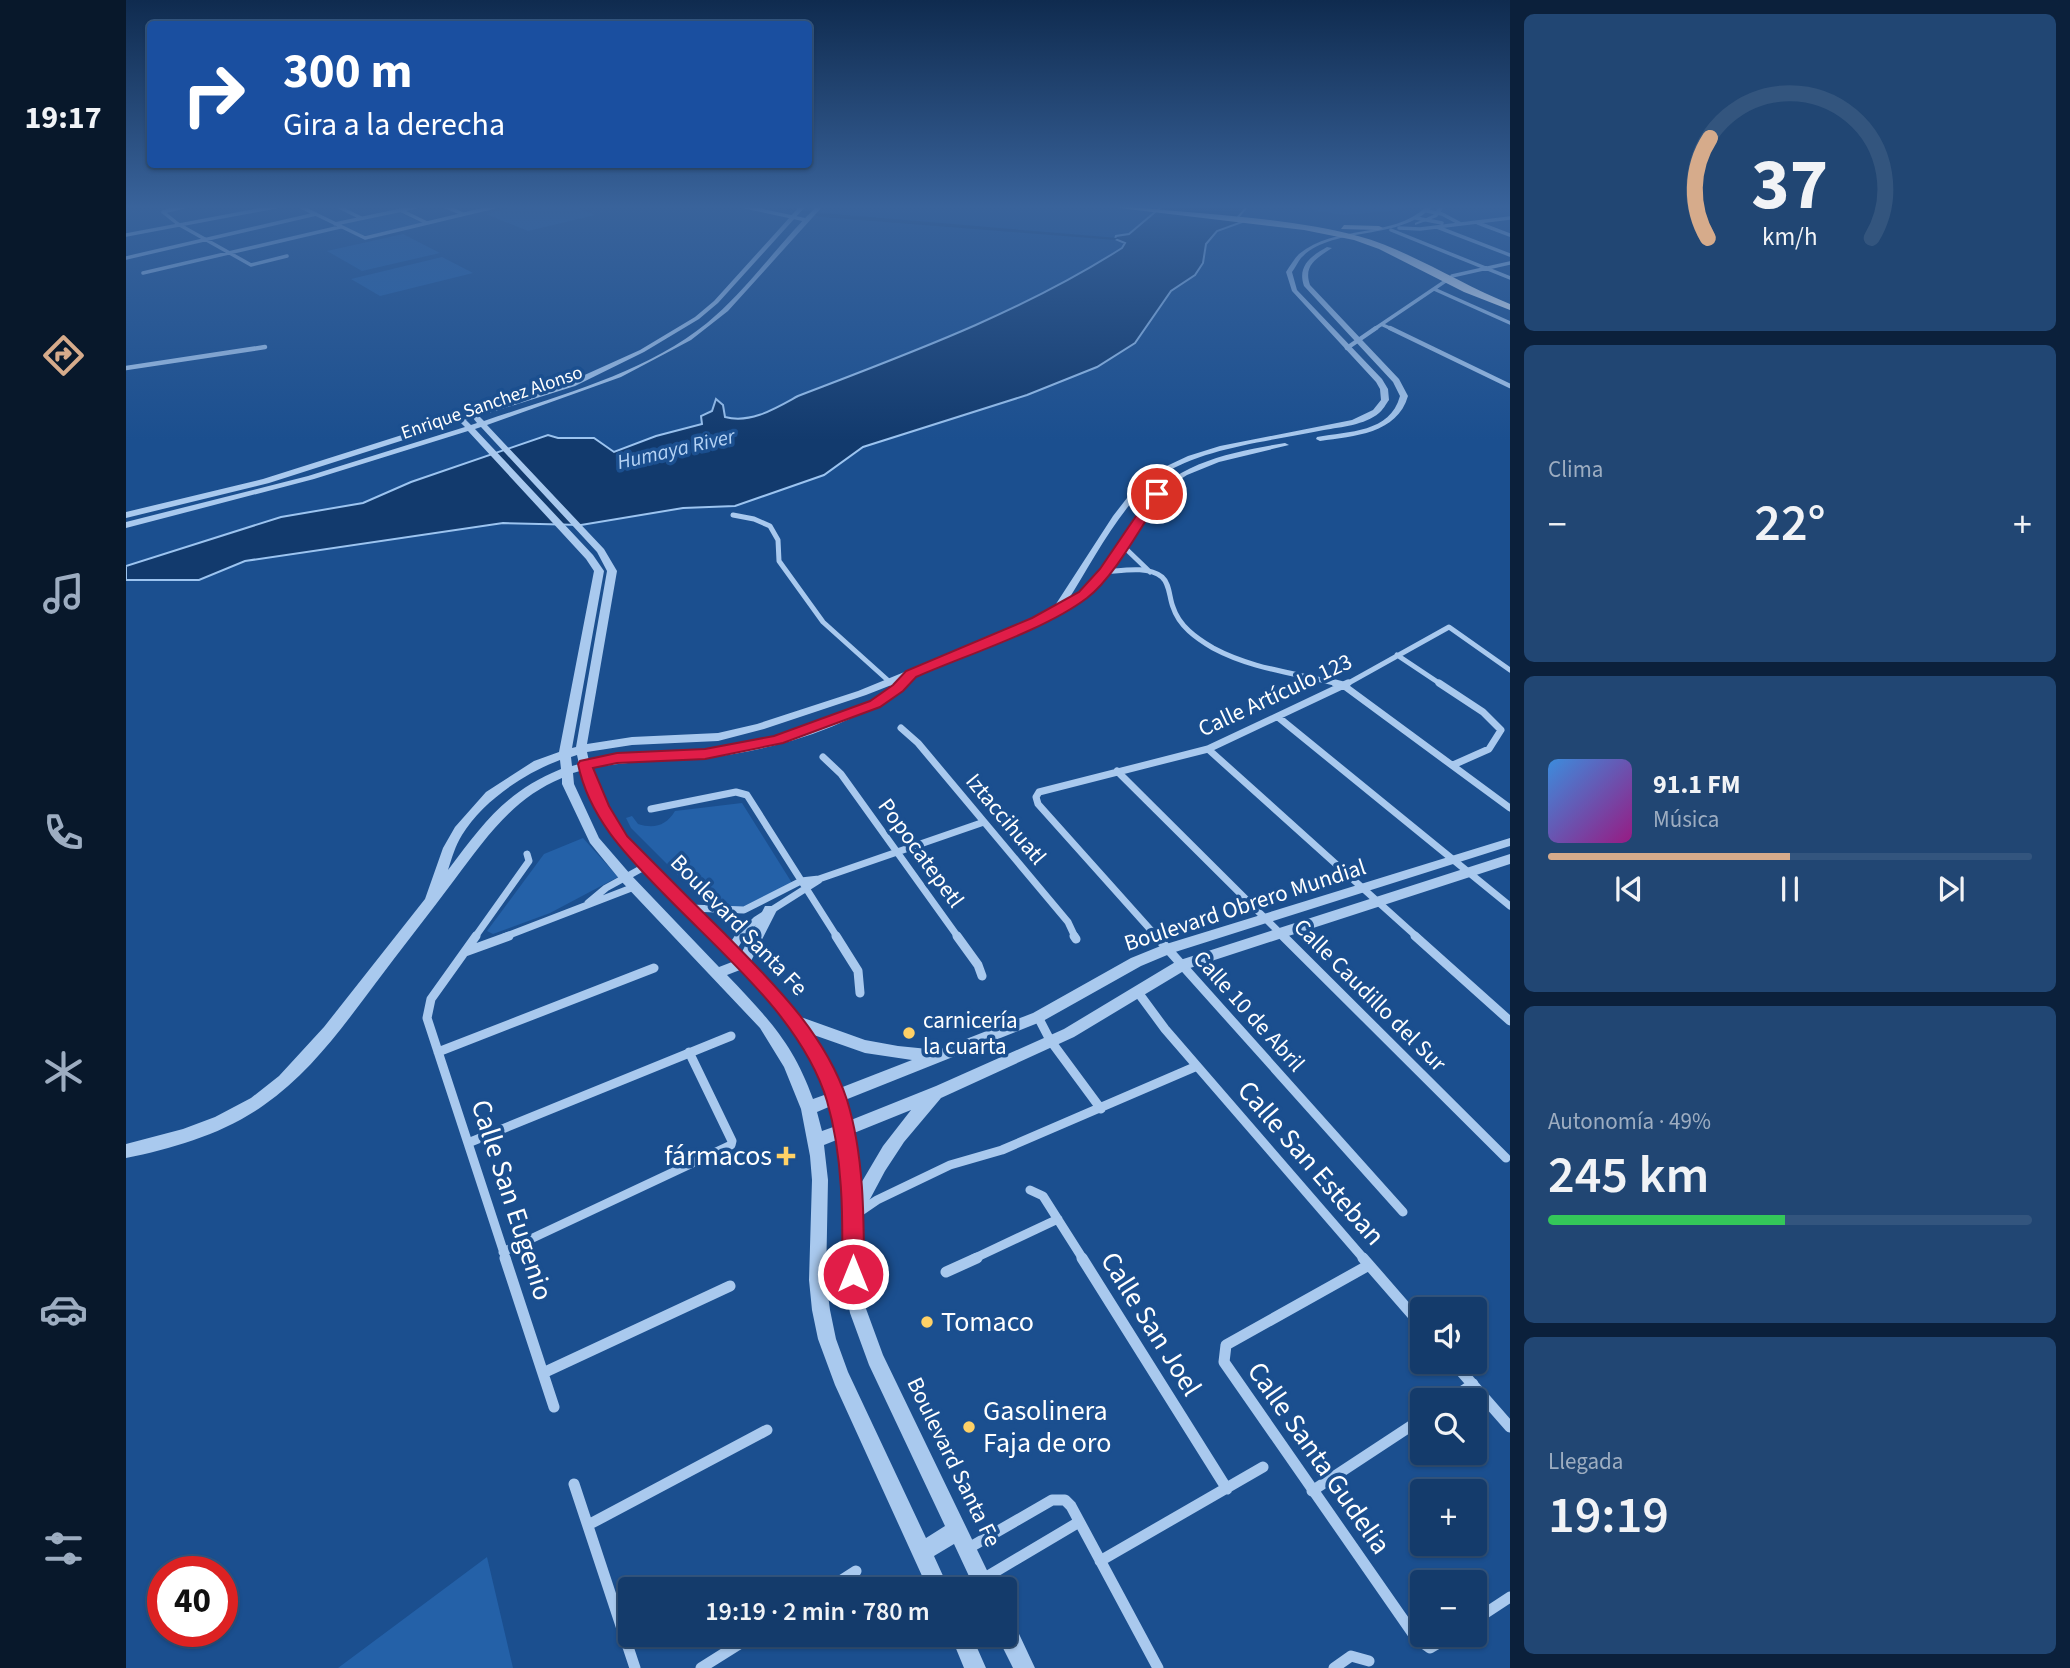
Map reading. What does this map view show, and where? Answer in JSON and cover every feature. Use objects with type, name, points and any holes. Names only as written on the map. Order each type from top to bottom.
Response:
[{"type":"main road","points":[[1464,285],[1510,307]]},
{"type":"main road","points":[[1471,285],[1510,296]]},
{"type":"street","name":"Enrique Sanchez Alonso","points":[[126,515],[266,481],[572,384],[642,351],[697,318],[731,285]]},
{"type":"street","name":"Enrique Sanchez Alonso","points":[[126,525],[238,499],[428,442],[474,431],[611,379],[689,339],[735,301],[749,285]]},
{"type":"street","points":[[1058,609],[1116,518],[1138,491],[1157,474],[1191,458],[1223,448],[1354,422],[1370,416],[1382,407],[1385,394],[1379,381],[1294,290],[1293,285]]},
{"type":"street","points":[[126,1151],[190,1134],[238,1113],[271,1092],[309,1056],[512,802],[545,780],[585,764],[617,758],[726,751],[778,740],[875,704],[894,685],[911,674],[1058,609],[1083,595],[1104,572],[1157,494],[1192,470],[1237,453],[1357,432],[1392,419],[1401,407],[1404,396],[1402,389],[1307,285]]},
{"type":"street","points":[[1347,348],[1440,285]]},
{"type":"street","points":[[1434,289],[1510,323]]},
{"type":"street","points":[[1383,324],[1510,386]]},
{"type":"street","points":[[1330,329],[1342,326]]},
{"type":"street","points":[[126,368],[265,347]]},
{"type":"street","name":"Boulevard Santa Fe","points":[[475,416],[544,498],[599,571],[565,753],[568,784],[587,828],[630,882],[776,1038],[798,1080],[816,1141],[820,1203],[816,1278],[824,1329],[843,1381],[933,1577]]},
{"type":"street","name":"Boulevard Santa Fe","points":[[462,420],[601,551],[612,571],[581,749],[588,779],[612,827],[646,866],[743,963],[795,1021],[811,1046],[836,1098],[844,1129],[853,1214],[855,1299],[875,1359],[980,1577]]},
{"type":"street","points":[[417,434],[428,442]]},
{"type":"street","points":[[733,515],[764,523],[776,531],[781,545],[779,561],[816,613],[894,685]]},
{"type":"street","points":[[1123,545],[1151,572],[1166,582],[1174,611],[1182,624],[1211,646],[1261,668],[1315,677],[1343,685],[1510,808]]},
{"type":"street","points":[[1104,572],[1151,572]]},
{"type":"street","name":"Calle Artículo 123","points":[[1038,804],[1038,792],[1208,748],[1343,685],[1449,627],[1510,670]]},
{"type":"street","points":[[1397,655],[1483,712],[1501,730],[1496,742],[1487,750],[1477,757],[1453,765]]},
{"type":"street","points":[[431,901],[449,848],[459,830],[490,794],[514,777],[565,753],[632,741],[686,740],[742,732],[894,685]]},
{"type":"street","points":[[1278,717],[1510,906]]},
{"type":"street","name":"Iztaccihuatl","points":[[901,728],[918,743],[1068,922],[1076,939]]},
{"type":"street","points":[[1208,748],[1510,1021]]},
{"type":"street","name":"Popocatepetl","points":[[823,757],[841,774],[978,965],[982,976]]},
{"type":"street","name":"Calle Caudillo del Sur","points":[[1117,771],[1506,1158]]},
{"type":"street","points":[[651,809],[742,792],[747,795],[858,971],[860,993]]},
{"type":"street","name":"Calle 10 de Abril","points":[[1038,804],[1403,1212]]},
{"type":"street","points":[[689,908],[744,910],[801,881],[819,879],[984,822]]},
{"type":"street","name":"Boulevard Obrero Mundial","points":[[808,1108],[1038,1017],[1136,962],[1510,842]]},
{"type":"street","points":[[463,952],[529,861],[527,854]]},
{"type":"street","name":"Boulevard Obrero Mundial","points":[[816,1141],[941,1091],[1069,1033],[1182,965],[1510,859]]},
{"type":"street","points":[[463,952],[614,897],[646,866]]},
{"type":"street","points":[[731,950],[744,929],[770,910],[807,891],[819,879]]},
{"type":"street","points":[[744,910],[755,921]]},
{"type":"street","points":[[718,973],[743,963],[770,910]]},
{"type":"street","name":"Calle San Eugenio","points":[[463,952],[431,999],[427,1018],[554,1407]]},
{"type":"street","points":[[438,1052],[654,968]]},
{"type":"street","name":"Calle San Esteban","points":[[1137,991],[1196,1066],[1410,1312]]},
{"type":"street","points":[[1038,1017],[1050,1040],[1101,1109]]},
{"type":"street","points":[[795,1021],[868,1049],[942,1056]]},
{"type":"street","points":[[468,1143],[731,1036]]},
{"type":"street","points":[[503,1252],[730,1145],[732,1142],[689,1052]]},
{"type":"street","points":[[853,1214],[950,1165],[1002,1150],[1196,1066]]},
{"type":"street","points":[[853,1214],[888,1151],[911,1118],[941,1091]]},
{"type":"street","name":"Calle San Joel","points":[[1030,1190],[1043,1196],[1227,1489]]},
{"type":"street","points":[[946,1272],[1058,1219]]},
{"type":"street","name":"Calle Santa Gudelia","points":[[1369,1265],[1226,1345],[1224,1362],[1410,1630]]},
{"type":"street","points":[[543,1373],[730,1286]]},
{"type":"street","points":[[1464,1374],[1510,1427]]},
{"type":"street","points":[[1467,1388],[1473,1384]]},
{"type":"street","points":[[1312,1491],[1410,1427]]},
{"type":"street","points":[[588,1525],[766,1430]]},
{"type":"street","points":[[1100,1560],[1262,1467]]},
{"type":"street","points":[[574,1483],[635,1668]]},
{"type":"street","points":[[967,1550],[1052,1500],[1065,1500],[1071,1506],[1158,1668]]},
{"type":"street","points":[[995,1577],[1079,1522]]},
{"type":"street","points":[[922,1552],[958,1530]]},
{"type":"street","points":[[847,1577],[856,1571]]},
{"type":"street","points":[[1487,1612],[1510,1597]]},
{"type":"street","points":[[701,1668],[734,1647]]},
{"type":"street","points":[[966,1647],[975,1668]]},
{"type":"street","points":[[1014,1647],[1024,1668]]},
{"type":"street","points":[[1334,1668],[1351,1656],[1369,1661]]},
{"type":"shaded area","points":[[361,285],[425,285],[380,296]]},
{"type":"shaded area","points":[[742,803],[792,883],[745,908],[728,909],[707,904],[631,828],[626,818],[632,816],[638,824],[654,826],[664,823],[675,811]]},
{"type":"shaded area","points":[[583,838],[618,877],[550,913],[493,934],[487,931],[544,854]]},
{"type":"shaded area","points":[[487,1557],[513,1668],[338,1668]]},
{"type":"water","name":"Humaya River","points":[[1058,285],[1180,285],[1171,291],[1135,343],[1097,367],[1027,395],[863,447],[824,475],[735,506],[683,508],[581,525],[503,523],[245,561],[199,580],[126,580],[126,566],[281,517],[363,503],[411,482],[548,435],[558,438],[594,438],[614,452],[656,436],[702,424],[701,416],[712,411],[716,399],[723,405],[725,417],[754,417],[798,396],[964,330]]},
{"type":"place","name":"carnicería la cuarta","points":[[909,1033]]},
{"type":"place","name":"fármacos","points":[[786,1156]]},
{"type":"place","name":"Tomaco","points":[[927,1322]]},
{"type":"place","name":"Gasolinera Faja de oro","points":[[969,1427]]},
{"type":"route","points":[[853,1274],[853,1213],[844,1129],[836,1098],[824,1070],[795,1021],[775,997],[621,840],[588,779],[585,764],[617,758],[705,754],[747,747],[778,740],[875,704],[898,688],[911,674],[1037,621],[1075,601],[1092,587],[1104,572],[1157,494]]}]
